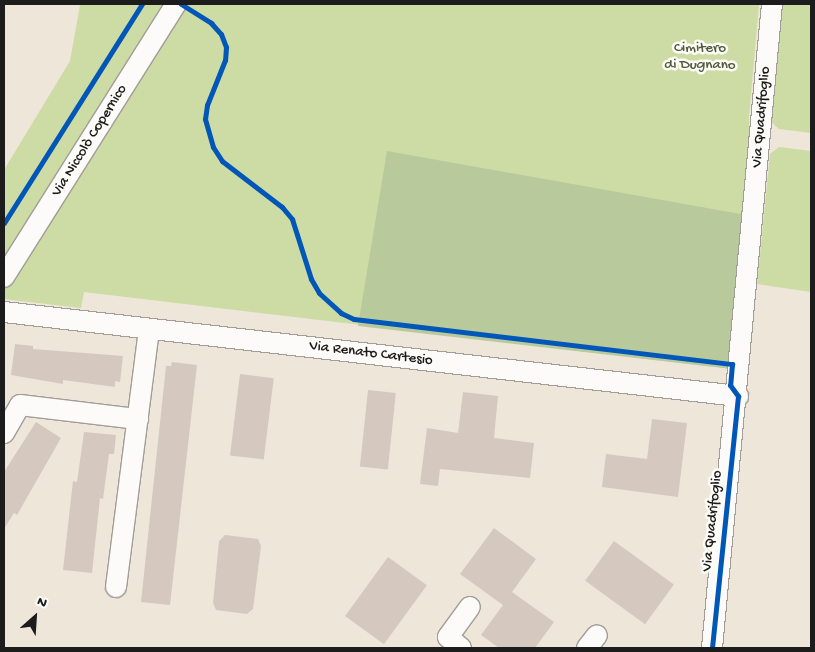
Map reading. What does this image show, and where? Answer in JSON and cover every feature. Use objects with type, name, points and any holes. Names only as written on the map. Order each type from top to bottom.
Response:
[{"type":"street","name":"Via Niccolò Copernico","points":[[4,254],[160,4]]},
{"type":"street","name":"Via Niccolò Copernico","points":[[4,277],[176,4]]},
{"type":"street","name":"Via Quadrifoglio","points":[[712,648],[738,396],[772,4]]},
{"type":"street","name":"Via Renato Cartesio","points":[[4,312],[738,396]]},
{"type":"street","points":[[116,588],[150,329]]},
{"type":"street","points":[[4,433],[20,406],[138,419]]},
{"type":"street","points":[[461,648],[448,637],[470,607]]},
{"type":"green space","name":"Cimitero di Dugnano","points":[[71,4],[759,4],[749,117],[751,158],[732,369],[84,292],[81,308],[4,299],[4,170],[70,61],[80,5]]},
{"type":"green space","points":[[782,4],[811,4],[811,133],[779,129],[771,122]]},
{"type":"green space","points":[[779,147],[811,151],[811,292],[757,284],[770,154]]},
{"type":"green space","points":[[387,151],[746,215],[732,369],[358,326]]},
{"type":"building","points":[[15,344],[33,346],[33,349],[123,356],[120,382],[115,381],[115,387],[63,380],[63,384],[11,375]]},
{"type":"building","points":[[172,362],[197,365],[170,605],[141,602],[166,366],[171,366]]},
{"type":"building","points":[[240,374],[274,378],[264,460],[230,455]]},
{"type":"building","points":[[368,390],[396,393],[388,470],[360,467]]},
{"type":"building","points":[[463,392],[498,396],[494,438],[534,443],[530,478],[440,469],[438,486],[420,484],[427,428],[458,433]]},
{"type":"building","points":[[652,419],[687,423],[678,497],[602,487],[606,454],[647,459]]},
{"type":"building","points":[[36,422],[61,438],[17,515],[14,513],[4,529],[4,472]]},
{"type":"building","points":[[84,432],[116,435],[114,454],[109,454],[103,499],[100,498],[92,573],[63,570],[73,481],[77,482]]},
{"type":"building","points":[[494,528],[536,559],[512,592],[554,622],[535,648],[499,648],[481,635],[503,605],[460,574]]},
{"type":"building","points":[[225,535],[258,539],[261,546],[253,609],[247,614],[216,610],[213,603],[219,541]]},
{"type":"building","points":[[614,541],[674,584],[645,624],[585,581]]},
{"type":"building","points":[[388,557],[427,585],[384,644],[345,616]]},
{"type":"cycle path","points":[[4,223],[142,4]]},
{"type":"cycle path","points":[[181,4],[211,23],[221,34],[226,47],[225,60],[207,105],[205,119],[213,147],[222,161],[282,207],[292,219],[311,279],[319,293],[341,313],[354,319],[732,364],[730,385],[738,396],[712,648]]}]
